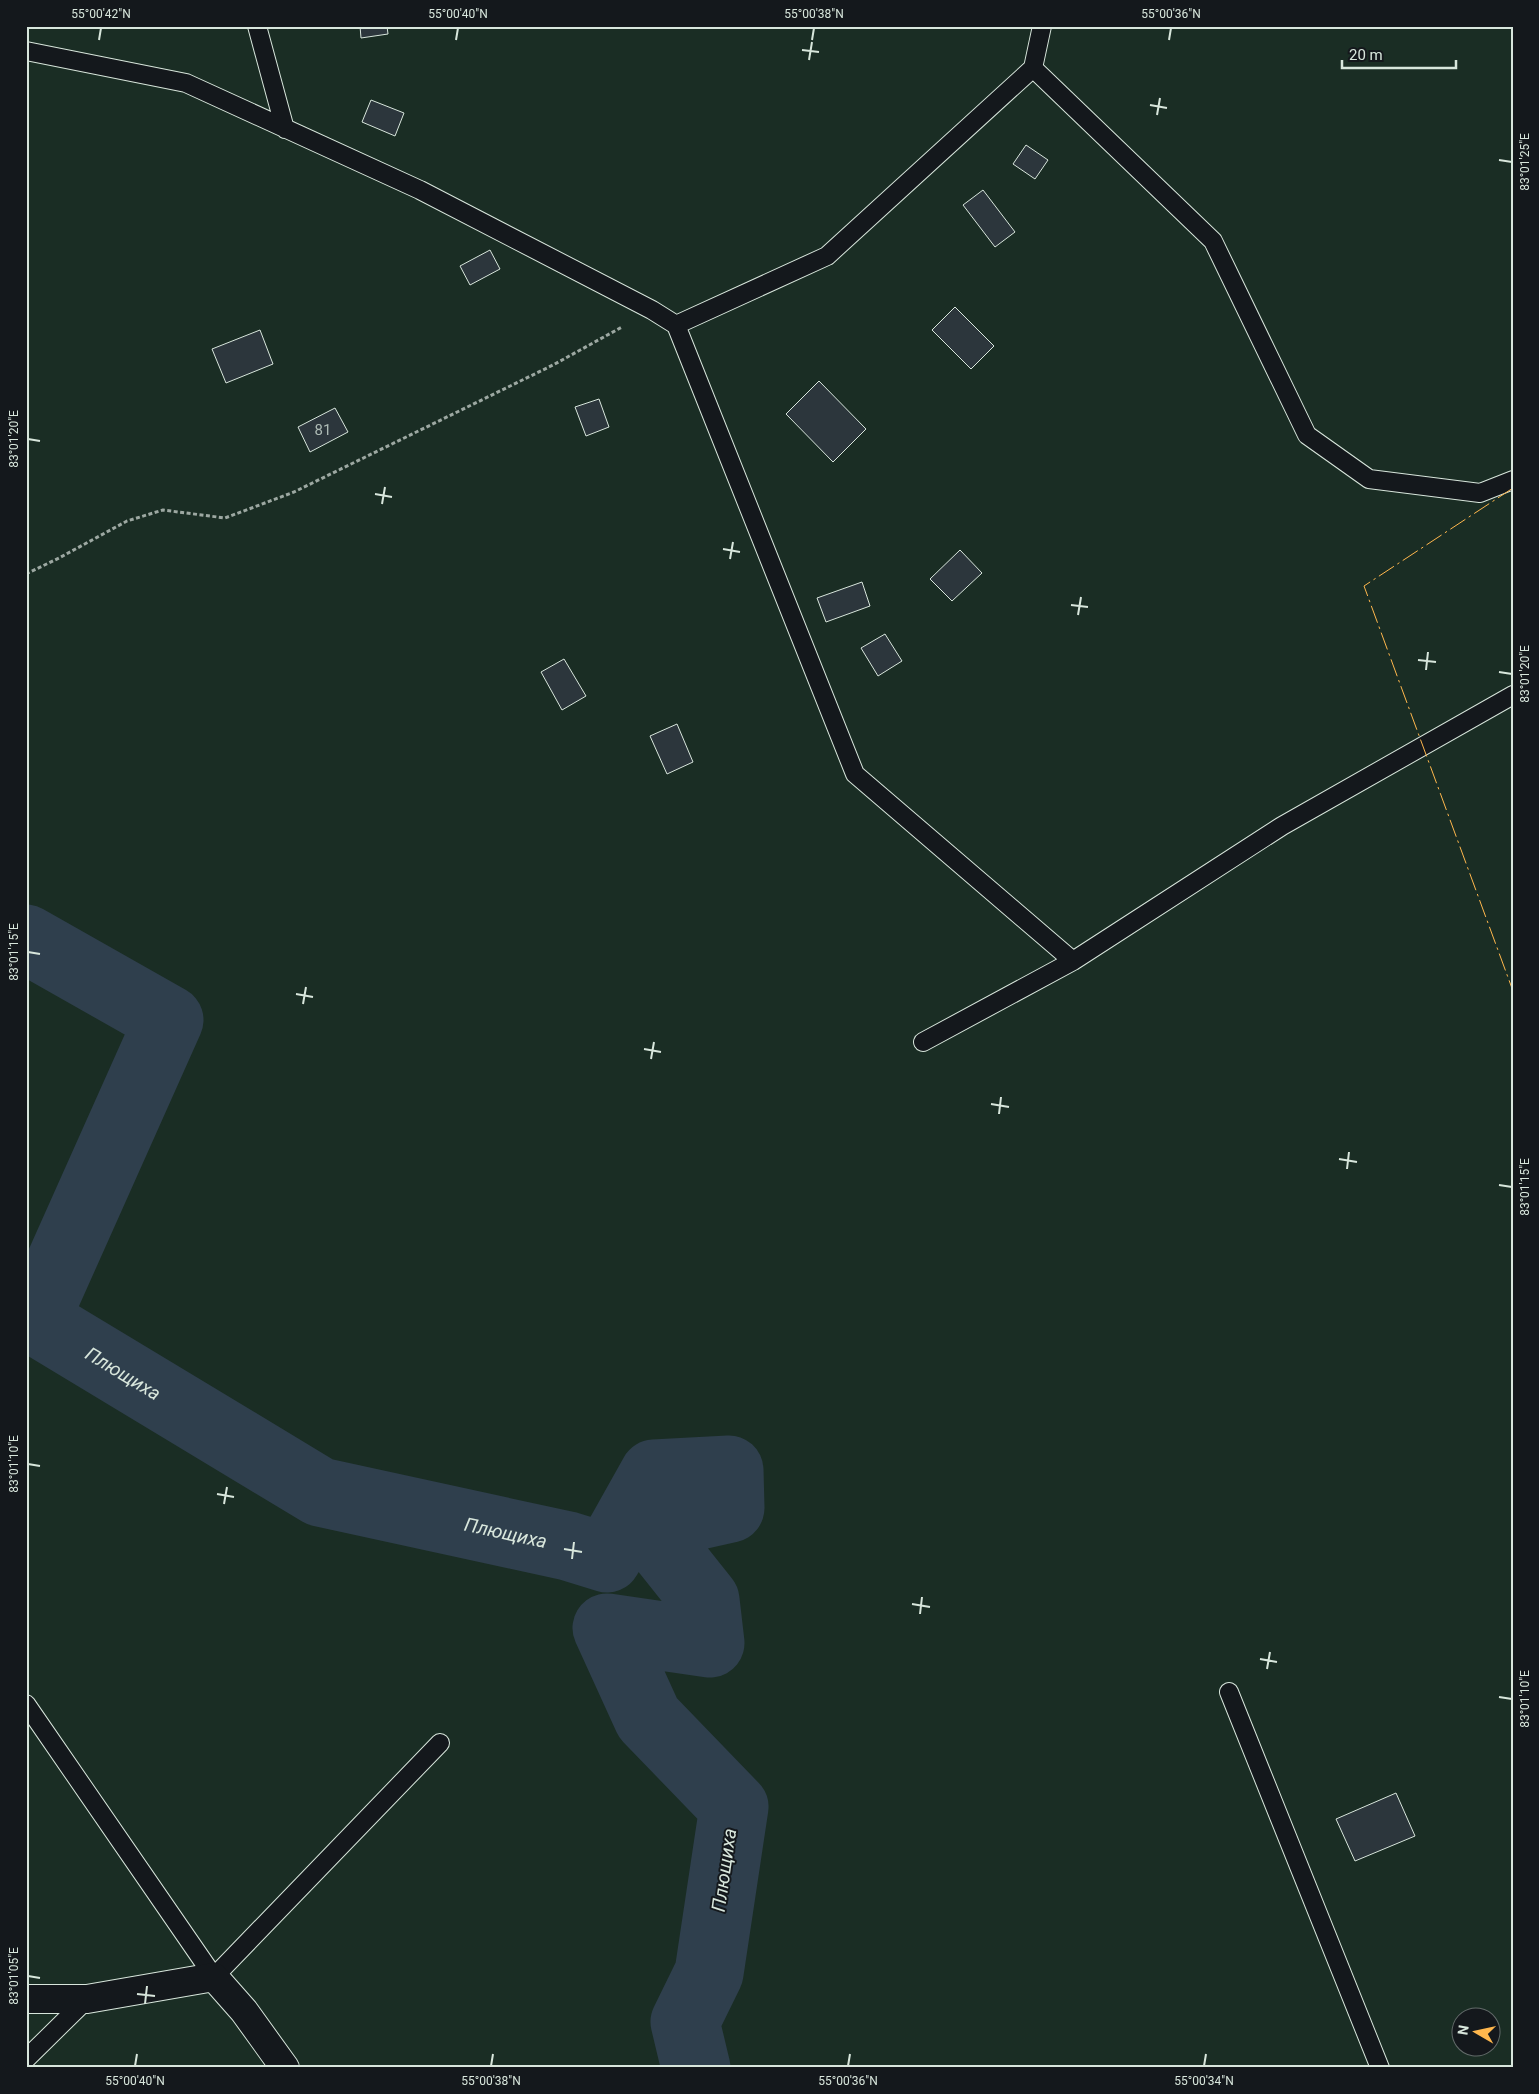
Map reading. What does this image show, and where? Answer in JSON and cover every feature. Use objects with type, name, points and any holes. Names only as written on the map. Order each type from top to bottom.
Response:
[{"type":"street","points":[[26,1999],[86,1999],[214,1977],[244,2011],[285,2068]]},
{"type":"lane","points":[[257,26],[285,129]]},
{"type":"lane","points":[[676,325],[827,256],[1033,68],[1042,26]]},
{"type":"lane","points":[[26,51],[186,83],[420,190],[652,310],[676,325],[855,774],[1073,961]]},
{"type":"lane","points":[[1033,68],[1213,241],[1307,435],[1369,479],[1480,493],[1513,480]]},
{"type":"lane","points":[[924,1042],[1073,961],[1282,826],[1513,695]]},
{"type":"lane","points":[[1230,1692],[1380,2068]]},
{"type":"lane","points":[[26,1704],[214,1977],[440,1743]]},
{"type":"lane","points":[[26,2059],[86,1999]]},
{"type":"path","points":[[26,574],[127,521],[163,510],[225,518],[294,492],[552,366],[652,310]]},
{"type":"green space","points":[[26,26],[1513,26],[1513,2068],[26,2068]]},
{"type":"building","points":[[360,26],[387,26],[388,34],[361,38]]},
{"type":"building","points":[[371,100],[404,113],[395,136],[362,122]]},
{"type":"building","points":[[1026,145],[1048,160],[1035,179],[1013,164]]},
{"type":"building","points":[[983,190],[1015,232],[995,247],[963,205]]},
{"type":"building","points":[[490,250],[500,269],[470,285],[460,266]]},
{"type":"building","points":[[955,307],[994,346],[971,369],[932,330]]},
{"type":"building","points":[[260,330],[273,364],[226,383],[212,349]]},
{"type":"building","points":[[819,381],[866,429],[833,462],[786,414]]},
{"type":"building","points":[[599,399],[609,427],[586,436],[575,407]]},
{"type":"building","points":[[335,408],[348,432],[310,452],[298,427]]},
{"type":"building","points":[[960,550],[982,573],[952,601],[930,579]]},
{"type":"building","points":[[862,582],[870,606],[826,622],[817,598]]},
{"type":"building","points":[[885,634],[902,661],[878,676],[861,648]]},
{"type":"building","points":[[564,659],[586,696],[562,710],[541,672]]},
{"type":"building","points":[[677,724],[693,762],[667,774],[650,736]]},
{"type":"building","points":[[1396,1793],[1415,1836],[1355,1861],[1336,1819]]},
{"type":"waterway","name":"Плющиха","points":[[26,939],[169,1020],[35,1320],[320,1492],[568,1546],[607,1558],[654,1474],[729,1470],[730,1508],[681,1519],[662,1546],[705,1600],[710,1643],[607,1628],[648,1718],[734,1807],[709,1973],[685,2022],[696,2068]]},
{"type":"power","points":[[1513,488],[1364,586],[1513,991]]}]
